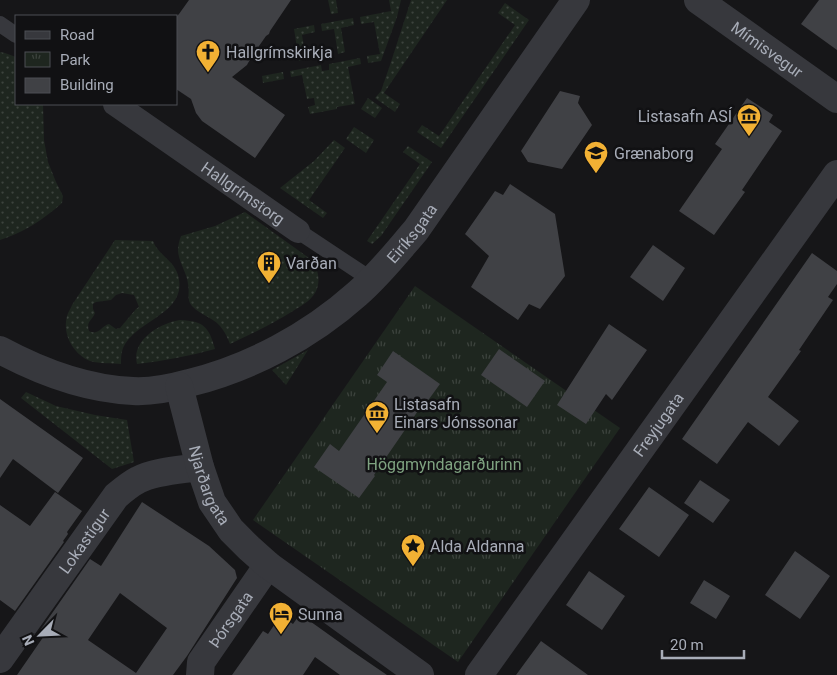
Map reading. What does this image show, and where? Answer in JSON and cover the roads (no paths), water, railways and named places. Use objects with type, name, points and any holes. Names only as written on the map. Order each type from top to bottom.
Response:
[{"type":"street","name":"Eiríksgata","points":[[178,386],[228,372],[284,345],[332,314],[372,280],[416,230],[576,0]]},
{"type":"street","name":"Mímisvegur","points":[[698,0],[837,99]]},
{"type":"street","name":"Hallgrímstorg","points":[[116,105],[298,231]]},
{"type":"street","name":"Freyjugata","points":[[479,675],[837,174]]},
{"type":"street","points":[[0,350],[41,370],[92,386],[134,392],[178,386]]},
{"type":"street","name":"Njarðargata","points":[[178,386],[200,468],[212,502],[231,530],[268,565],[420,675]]},
{"type":"street","name":"Lokastígur","points":[[0,659],[116,496],[140,479],[157,474],[200,468]]},
{"type":"street","name":"Þórsgata","points":[[200,675],[201,662],[268,565]]},
{"type":"lane","points":[[0,24],[15,34]]},
{"type":"lane","name":"Hallgrímstorg","points":[[298,231],[372,280]]},
{"type":"place","name":"Hallgrímskirkja","points":[[208,73]]},
{"type":"place","name":"Listasafn ASÍ","points":[[749,137]]},
{"type":"place","name":"Grænaborg","points":[[596,174]]},
{"type":"place","name":"Varðan","points":[[269,284]]},
{"type":"place","name":"Listasafn Einars Jónssonar","points":[[377,434]]},
{"type":"place","name":"Alda Aldanna","points":[[413,567]]},
{"type":"place","name":"Sunna","points":[[281,635]]},
{"type":"park label","name":"Höggmyndagarðurinn","points":[[444,464]]}]
